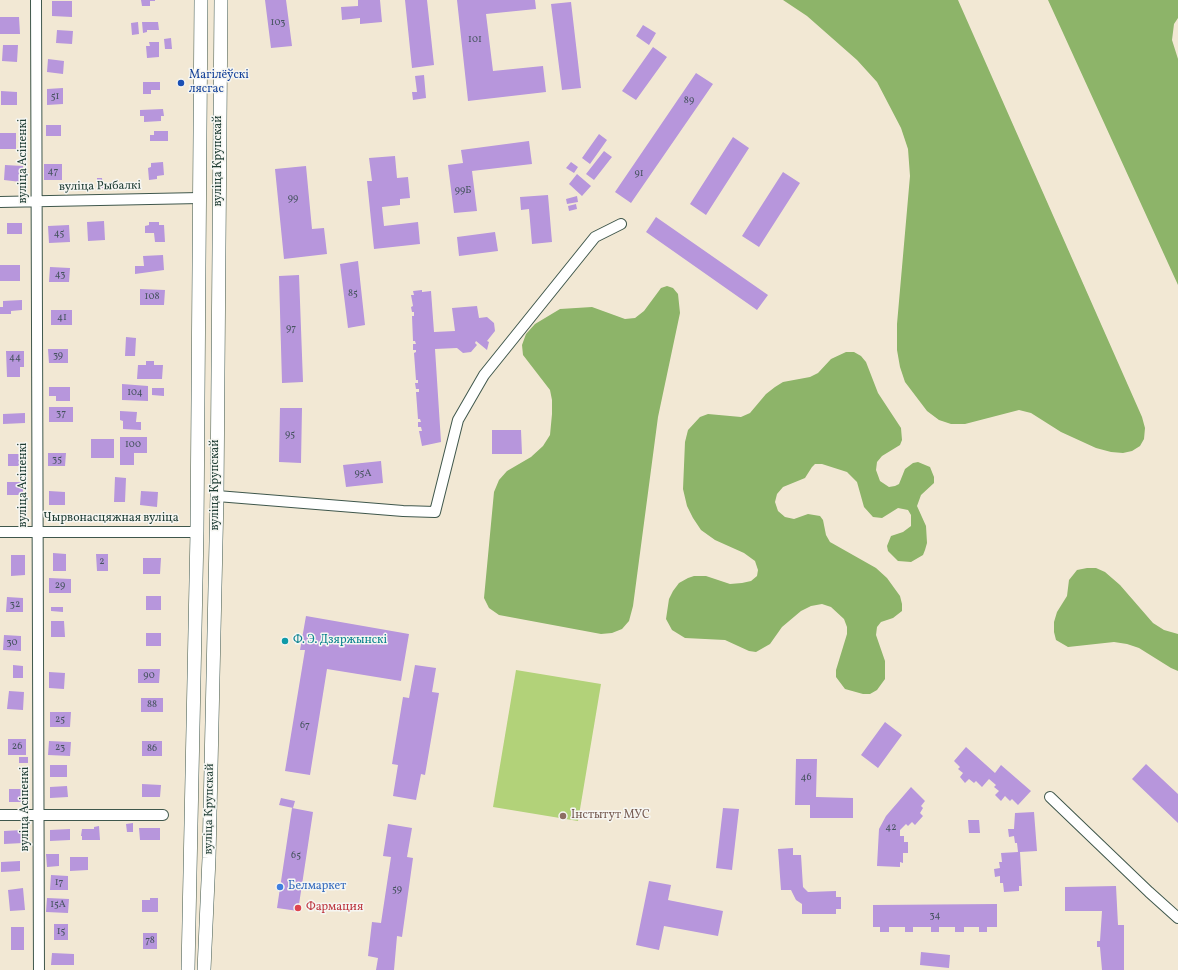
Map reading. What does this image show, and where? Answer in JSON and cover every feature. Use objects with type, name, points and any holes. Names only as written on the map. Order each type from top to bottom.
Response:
[{"type":"main road","name":"вуліца Крупскай","points":[[188,970],[197,532],[201,0]]},
{"type":"main road","name":"вуліца Крупскай","points":[[204,970],[209,858],[217,496],[221,0]]},
{"type":"street","name":"вуліца Асіпенкі","points":[[36,0],[39,970]]},
{"type":"street","name":"вуліца Рыбалкі","points":[[0,202],[200,198]]},
{"type":"street","points":[[217,496],[403,511],[435,512],[458,420],[484,375],[594,237],[621,224]]},
{"type":"street","name":"Чырвонасцяжная вуліца","points":[[0,532],[197,532]]},
{"type":"street","points":[[1050,796],[1148,892],[1178,918]]},
{"type":"street","points":[[0,815],[163,815]]},
{"type":"green space","points":[[783,0],[958,0],[1142,417],[1145,428],[1144,439],[1140,446],[1132,451],[1123,453],[1111,452],[1096,448],[1061,432],[1031,413],[1019,410],[965,424],[951,424],[939,420],[927,411],[905,382],[900,367],[897,350],[897,324],[910,176],[908,149],[901,128],[877,82],[857,60],[807,16]]},
{"type":"green space","points":[[1048,0],[1178,0],[1178,18],[1174,24],[1172,40],[1178,59],[1178,285]]},
{"type":"green space","points":[[667,286],[673,288],[678,294],[680,313],[658,417],[633,606],[629,621],[622,629],[612,633],[601,634],[499,615],[489,608],[484,598],[494,492],[499,480],[507,471],[531,457],[543,446],[550,435],[552,400],[550,390],[523,355],[522,345],[526,334],[535,324],[560,309],[592,307],[625,319],[635,318],[644,311],[661,288]]},
{"type":"green space","points":[[846,352],[854,352],[861,356],[866,362],[878,393],[901,428],[902,440],[900,445],[882,456],[877,462],[876,470],[880,481],[889,487],[899,484],[905,469],[913,463],[918,462],[930,467],[934,477],[934,483],[921,495],[917,506],[926,526],[927,543],[923,555],[911,562],[898,561],[888,551],[887,546],[891,536],[903,532],[911,526],[911,515],[908,510],[898,508],[882,518],[873,517],[864,507],[857,482],[847,472],[822,464],[815,464],[805,478],[783,487],[777,494],[775,502],[778,511],[785,517],[794,519],[808,514],[820,516],[823,520],[826,535],[830,542],[876,568],[887,578],[900,596],[902,611],[893,618],[881,622],[877,627],[876,635],[885,661],[885,679],[877,690],[870,694],[863,694],[845,689],[836,677],[836,670],[847,634],[847,627],[844,619],[831,607],[822,604],[811,606],[801,611],[782,627],[770,644],[756,652],[749,651],[725,640],[685,638],[672,630],[666,619],[669,599],[673,591],[679,583],[688,578],[694,576],[706,576],[730,584],[742,583],[751,581],[757,576],[758,570],[755,561],[744,553],[715,540],[701,530],[687,506],[683,489],[685,442],[688,430],[700,417],[708,414],[741,417],[750,413],[766,394],[775,387],[783,382],[810,377],[818,373],[831,359]]},
{"type":"green space","points":[[1096,568],[1105,572],[1120,585],[1153,623],[1164,630],[1178,634],[1178,671],[1139,648],[1127,644],[1114,642],[1068,647],[1056,640],[1054,622],[1057,612],[1067,596],[1069,580],[1077,570]]},
{"type":"green space","points":[[516,670],[601,684],[578,821],[493,807]]},
{"type":"building","points":[[141,0],[155,1],[150,1],[150,6],[142,6]]},
{"type":"building","points":[[265,0],[286,0],[292,46],[271,48]]},
{"type":"building","points":[[358,0],[380,0],[382,22],[360,24],[360,18],[342,20],[341,7],[358,6]]},
{"type":"building","points":[[405,0],[427,0],[434,65],[412,68]]},
{"type":"building","points":[[457,0],[535,0],[536,9],[486,14],[493,71],[543,66],[546,92],[468,101]]},
{"type":"building","points":[[52,1],[72,1],[72,17],[52,16]]},
{"type":"building","points":[[571,2],[581,88],[562,90],[551,4]]},
{"type":"building","points":[[0,17],[19,17],[20,34],[0,34]]},
{"type":"building","points":[[138,22],[139,34],[132,35],[131,23]]},
{"type":"building","points":[[142,22],[158,22],[159,30],[147,30],[147,32],[143,33]]},
{"type":"building","points":[[643,25],[656,33],[649,45],[636,36]]},
{"type":"building","points":[[57,30],[73,31],[72,44],[56,43]]},
{"type":"building","points":[[171,38],[172,49],[165,49],[164,39]]},
{"type":"building","points":[[149,42],[159,42],[159,57],[147,58],[146,46],[150,46]]},
{"type":"building","points":[[3,45],[18,45],[17,62],[2,61]]},
{"type":"building","points":[[653,47],[667,57],[636,100],[622,91]]},
{"type":"building","points":[[48,59],[64,61],[63,74],[47,72]]},
{"type":"building","points":[[696,73],[713,84],[631,203],[615,192]]},
{"type":"building","points":[[424,75],[426,98],[413,100],[412,92],[417,92],[415,76]]},
{"type":"building","points":[[143,82],[160,82],[160,90],[151,90],[151,94],[143,94]]},
{"type":"building","points":[[63,88],[63,104],[47,105],[47,89]]},
{"type":"building","points":[[1,91],[17,92],[17,105],[1,105]]},
{"type":"building","points":[[163,109],[164,116],[161,116],[161,121],[144,122],[144,116],[140,116],[140,110]]},
{"type":"building","points":[[46,125],[61,125],[61,136],[46,136]]},
{"type":"building","points":[[154,131],[168,131],[168,141],[150,141],[150,135],[154,135]]},
{"type":"building","points":[[0,133],[16,133],[16,149],[0,149]]},
{"type":"building","points":[[599,134],[607,140],[590,164],[582,158]]},
{"type":"building","points":[[733,137],[749,148],[706,215],[690,204]]},
{"type":"building","points":[[529,141],[532,164],[472,171],[477,211],[454,213],[448,165],[463,163],[461,150]]},
{"type":"building","points":[[604,151],[612,157],[594,180],[586,174]]},
{"type":"building","points":[[395,156],[397,178],[408,177],[410,198],[400,199],[400,205],[382,207],[384,226],[418,222],[420,244],[374,249],[367,181],[372,181],[369,158]]},
{"type":"building","points":[[163,162],[164,175],[157,176],[157,179],[149,180],[148,168],[151,167],[151,163]]},
{"type":"building","points":[[571,162],[578,167],[574,173],[566,168]]},
{"type":"building","points":[[44,164],[62,164],[62,180],[44,180]]},
{"type":"building","points":[[5,165],[23,166],[21,182],[4,180]]},
{"type":"building","points":[[306,166],[312,229],[324,228],[327,254],[284,259],[275,169]]},
{"type":"building","points":[[783,172],[800,183],[759,247],[742,236]]},
{"type":"building","points":[[577,174],[591,186],[582,196],[569,184]]},
{"type":"building","points":[[97,178],[102,178],[103,188],[97,188]]},
{"type":"building","points":[[548,195],[552,242],[532,244],[529,209],[521,210],[520,197]]},
{"type":"building","points":[[577,196],[578,202],[567,204],[566,199]]},
{"type":"building","points":[[576,204],[577,209],[569,211],[568,206]]},
{"type":"building","points":[[656,217],[768,295],[757,310],[646,232]]},
{"type":"building","points":[[104,221],[105,240],[88,241],[87,222]]},
{"type":"building","points":[[149,222],[159,222],[159,225],[164,225],[165,242],[155,242],[154,233],[145,233],[145,226],[149,225]]},
{"type":"building","points":[[7,223],[22,223],[22,234],[7,234]]},
{"type":"building","points":[[69,225],[70,242],[49,243],[48,226]]},
{"type":"building","points":[[495,232],[498,251],[459,256],[457,237]]},
{"type":"building","points":[[163,255],[164,270],[135,274],[135,266],[144,266],[143,256]]},
{"type":"building","points":[[358,261],[365,325],[348,328],[340,264]]},
{"type":"building","points":[[0,265],[20,265],[20,281],[0,281]]},
{"type":"building","points":[[50,267],[70,268],[69,282],[49,282]]},
{"type":"building","points":[[299,275],[303,382],[282,383],[279,276]]},
{"type":"building","points":[[140,289],[165,290],[164,305],[140,305]]},
{"type":"building","points":[[422,290],[422,292],[431,291],[434,332],[455,331],[452,308],[477,306],[479,318],[487,317],[494,323],[495,331],[487,341],[489,342],[487,350],[476,341],[475,343],[477,345],[471,352],[463,353],[457,348],[435,349],[441,442],[422,446],[419,431],[422,431],[421,427],[418,427],[418,422],[421,422],[420,419],[418,419],[416,392],[419,392],[419,389],[416,389],[415,383],[418,383],[418,380],[416,380],[414,353],[416,350],[413,350],[413,344],[416,344],[415,341],[413,341],[412,316],[414,316],[414,312],[412,312],[411,307],[413,306],[411,295],[414,295],[413,291]]},
{"type":"building","points":[[22,300],[22,310],[11,311],[11,314],[0,314],[0,307],[3,307],[3,301]]},
{"type":"building","points":[[51,310],[72,310],[72,325],[51,325]]},
{"type":"building","points":[[126,337],[136,338],[135,356],[125,356]]},
{"type":"building","points":[[48,349],[68,349],[68,363],[49,363]]},
{"type":"building","points":[[6,351],[24,351],[24,367],[20,367],[20,377],[7,377]]},
{"type":"building","points":[[146,361],[154,361],[154,365],[163,365],[162,379],[137,379],[138,365],[146,365]]},
{"type":"building","points":[[122,384],[148,386],[148,401],[122,400]]},
{"type":"building","points":[[49,387],[70,387],[70,401],[56,401],[56,396],[49,396]]},
{"type":"building","points":[[152,388],[164,388],[164,396],[152,395]]},
{"type":"building","points":[[49,407],[73,407],[73,422],[49,422]]},
{"type":"building","points":[[280,408],[302,408],[301,463],[279,462]]},
{"type":"building","points":[[120,411],[137,412],[136,422],[141,422],[141,430],[123,429],[123,421],[120,420]]},
{"type":"building","points":[[25,413],[25,423],[3,424],[3,414]]},
{"type":"building","points":[[492,430],[521,430],[522,454],[492,454]]},
{"type":"building","points":[[120,437],[147,437],[147,453],[134,453],[134,465],[120,465]]},
{"type":"building","points":[[91,439],[114,439],[114,458],[91,458]]},
{"type":"building","points":[[48,453],[66,453],[65,466],[48,466]]},
{"type":"building","points":[[8,454],[23,454],[24,466],[8,466]]},
{"type":"building","points":[[381,461],[383,483],[346,487],[343,465]]},
{"type":"building","points":[[115,477],[126,478],[125,502],[114,502]]},
{"type":"building","points":[[7,482],[23,482],[23,495],[7,495]]},
{"type":"building","points":[[49,491],[65,492],[65,505],[49,505]]},
{"type":"building","points":[[141,491],[158,492],[157,507],[140,505]]},
{"type":"building","points":[[53,553],[66,554],[66,571],[53,571]]},
{"type":"building","points":[[96,554],[108,554],[108,571],[97,571]]},
{"type":"building","points":[[11,555],[25,555],[25,575],[11,576]]},
{"type":"building","points":[[143,558],[161,558],[160,574],[143,574]]},
{"type":"building","points":[[49,578],[71,579],[71,593],[49,593]]},
{"type":"building","points":[[146,596],[161,596],[161,610],[146,610]]},
{"type":"building","points":[[7,597],[23,598],[23,612],[6,612]]},
{"type":"building","points":[[51,607],[63,607],[63,612],[51,611]]},
{"type":"building","points":[[306,616],[409,634],[401,681],[327,669],[310,775],[285,771],[305,650],[300,650]]},
{"type":"building","points":[[51,621],[64,621],[65,637],[51,637]]},
{"type":"building","points":[[146,633],[161,633],[161,646],[146,646]]},
{"type":"building","points":[[4,635],[21,636],[21,651],[3,650]]},
{"type":"building","points":[[13,665],[23,666],[23,678],[13,678]]},
{"type":"building","points":[[415,665],[436,668],[432,692],[439,693],[425,775],[421,774],[416,800],[393,796],[398,765],[392,764],[403,697],[409,698]]},
{"type":"building","points":[[138,669],[160,669],[159,683],[138,683]]},
{"type":"building","points":[[49,672],[65,673],[64,689],[49,688]]},
{"type":"building","points":[[9,691],[24,692],[23,710],[7,709]]},
{"type":"building","points":[[141,698],[163,698],[163,712],[141,712]]},
{"type":"building","points":[[50,712],[71,712],[70,727],[50,727]]},
{"type":"building","points":[[885,722],[902,735],[878,768],[861,755]]},
{"type":"building","points":[[8,739],[26,739],[26,755],[8,755]]},
{"type":"building","points":[[49,741],[71,742],[70,756],[48,755]]},
{"type":"building","points":[[142,741],[162,741],[162,756],[142,756]]},
{"type":"building","points":[[966,747],[995,773],[1001,765],[1031,791],[1018,805],[1012,799],[1010,801],[1005,796],[1001,801],[995,795],[999,791],[994,787],[996,785],[989,779],[982,787],[976,781],[974,783],[969,779],[965,783],[960,777],[963,773],[958,769],[960,767],[954,761]]},
{"type":"building","points":[[19,757],[28,757],[28,763],[19,763]]},
{"type":"building","points":[[796,759],[817,759],[816,797],[853,798],[853,818],[810,818],[810,805],[795,805]]},
{"type":"building","points":[[1146,764],[1178,794],[1178,823],[1132,779]]},
{"type":"building","points":[[50,765],[67,765],[67,777],[50,777]]},
{"type":"building","points":[[142,784],[161,785],[160,797],[142,797]]},
{"type":"building","points":[[67,786],[68,797],[50,798],[50,787]]},
{"type":"building","points":[[911,787],[925,801],[921,806],[923,808],[920,813],[923,816],[915,825],[912,822],[908,826],[906,824],[900,830],[900,836],[904,836],[904,842],[908,842],[908,853],[903,853],[903,863],[900,862],[900,867],[877,866],[879,829],[886,816]]},
{"type":"building","points":[[9,789],[23,789],[24,802],[9,802]]},
{"type":"building","points":[[281,798],[295,801],[293,808],[279,805]]},
{"type":"building","points":[[292,808],[313,812],[298,911],[277,908]]},
{"type":"building","points":[[723,808],[739,809],[732,870],[716,868]]},
{"type":"building","points":[[1034,812],[1037,851],[1020,852],[1022,886],[1019,886],[1019,891],[1004,892],[1003,883],[1000,883],[1000,876],[995,877],[994,869],[1000,868],[999,862],[1002,862],[1001,853],[1018,852],[1017,843],[1015,843],[1014,836],[1009,837],[1008,829],[1014,829],[1015,813]]},
{"type":"building","points":[[968,820],[979,820],[980,833],[969,833]]},
{"type":"building","points":[[133,823],[133,832],[127,832],[126,824]]},
{"type":"building","points":[[388,824],[412,828],[407,857],[413,858],[402,937],[397,936],[394,970],[376,970],[378,958],[368,956],[372,922],[381,923],[391,857],[383,856]]},
{"type":"building","points":[[99,826],[100,840],[82,840],[82,829],[94,829],[94,827]]},
{"type":"building","points":[[139,828],[160,828],[160,840],[140,840]]},
{"type":"building","points":[[70,829],[70,840],[50,841],[50,830]]},
{"type":"building","points":[[23,830],[23,843],[4,844],[4,831]]},
{"type":"building","points":[[793,848],[793,855],[801,855],[803,887],[808,892],[836,891],[836,897],[841,897],[841,909],[836,909],[836,914],[802,914],[802,904],[796,900],[791,890],[781,890],[778,849]]},
{"type":"building","points":[[46,854],[59,854],[59,866],[47,867]]},
{"type":"building","points":[[70,857],[88,857],[88,870],[70,871]]},
{"type":"building","points":[[20,861],[20,871],[1,872],[1,862]]},
{"type":"building","points":[[51,875],[68,876],[68,890],[50,890]]},
{"type":"building","points":[[649,881],[671,885],[668,900],[723,911],[718,936],[664,926],[659,950],[636,945]]},
{"type":"building","points":[[1116,886],[1118,925],[1124,925],[1124,970],[1102,970],[1100,947],[1097,947],[1097,941],[1100,941],[1102,911],[1065,911],[1065,887]]},
{"type":"building","points":[[23,888],[25,910],[10,911],[8,890]]},
{"type":"building","points":[[47,898],[69,899],[68,913],[46,912]]},
{"type":"building","points":[[150,898],[158,898],[158,912],[142,912],[142,900],[150,900]]},
{"type":"building","points":[[997,904],[997,927],[987,927],[987,932],[979,932],[979,927],[964,927],[964,932],[955,932],[955,927],[939,927],[939,932],[931,932],[931,927],[913,927],[913,932],[905,932],[905,927],[889,927],[889,932],[880,932],[880,927],[873,927],[873,905]]},
{"type":"building","points":[[54,924],[68,924],[68,940],[54,940]]},
{"type":"building","points":[[11,927],[24,927],[24,950],[11,950]]},
{"type":"building","points":[[143,933],[157,933],[157,949],[143,949]]},
{"type":"building","points":[[921,952],[950,955],[949,968],[920,965]]},
{"type":"building","points":[[52,953],[74,954],[74,965],[51,965]]},
{"type":"place","name":"Магілёўскі лясгас","points":[[181,83]]},
{"type":"place","name":"Ф. Э. Дзяржынскі","points":[[285,641]]},
{"type":"place","name":"Інстытут МУС","points":[[563,816]]},
{"type":"place","name":"Белмаркет","points":[[280,887]]},
{"type":"place","name":"Фармация","points":[[298,908]]}]
